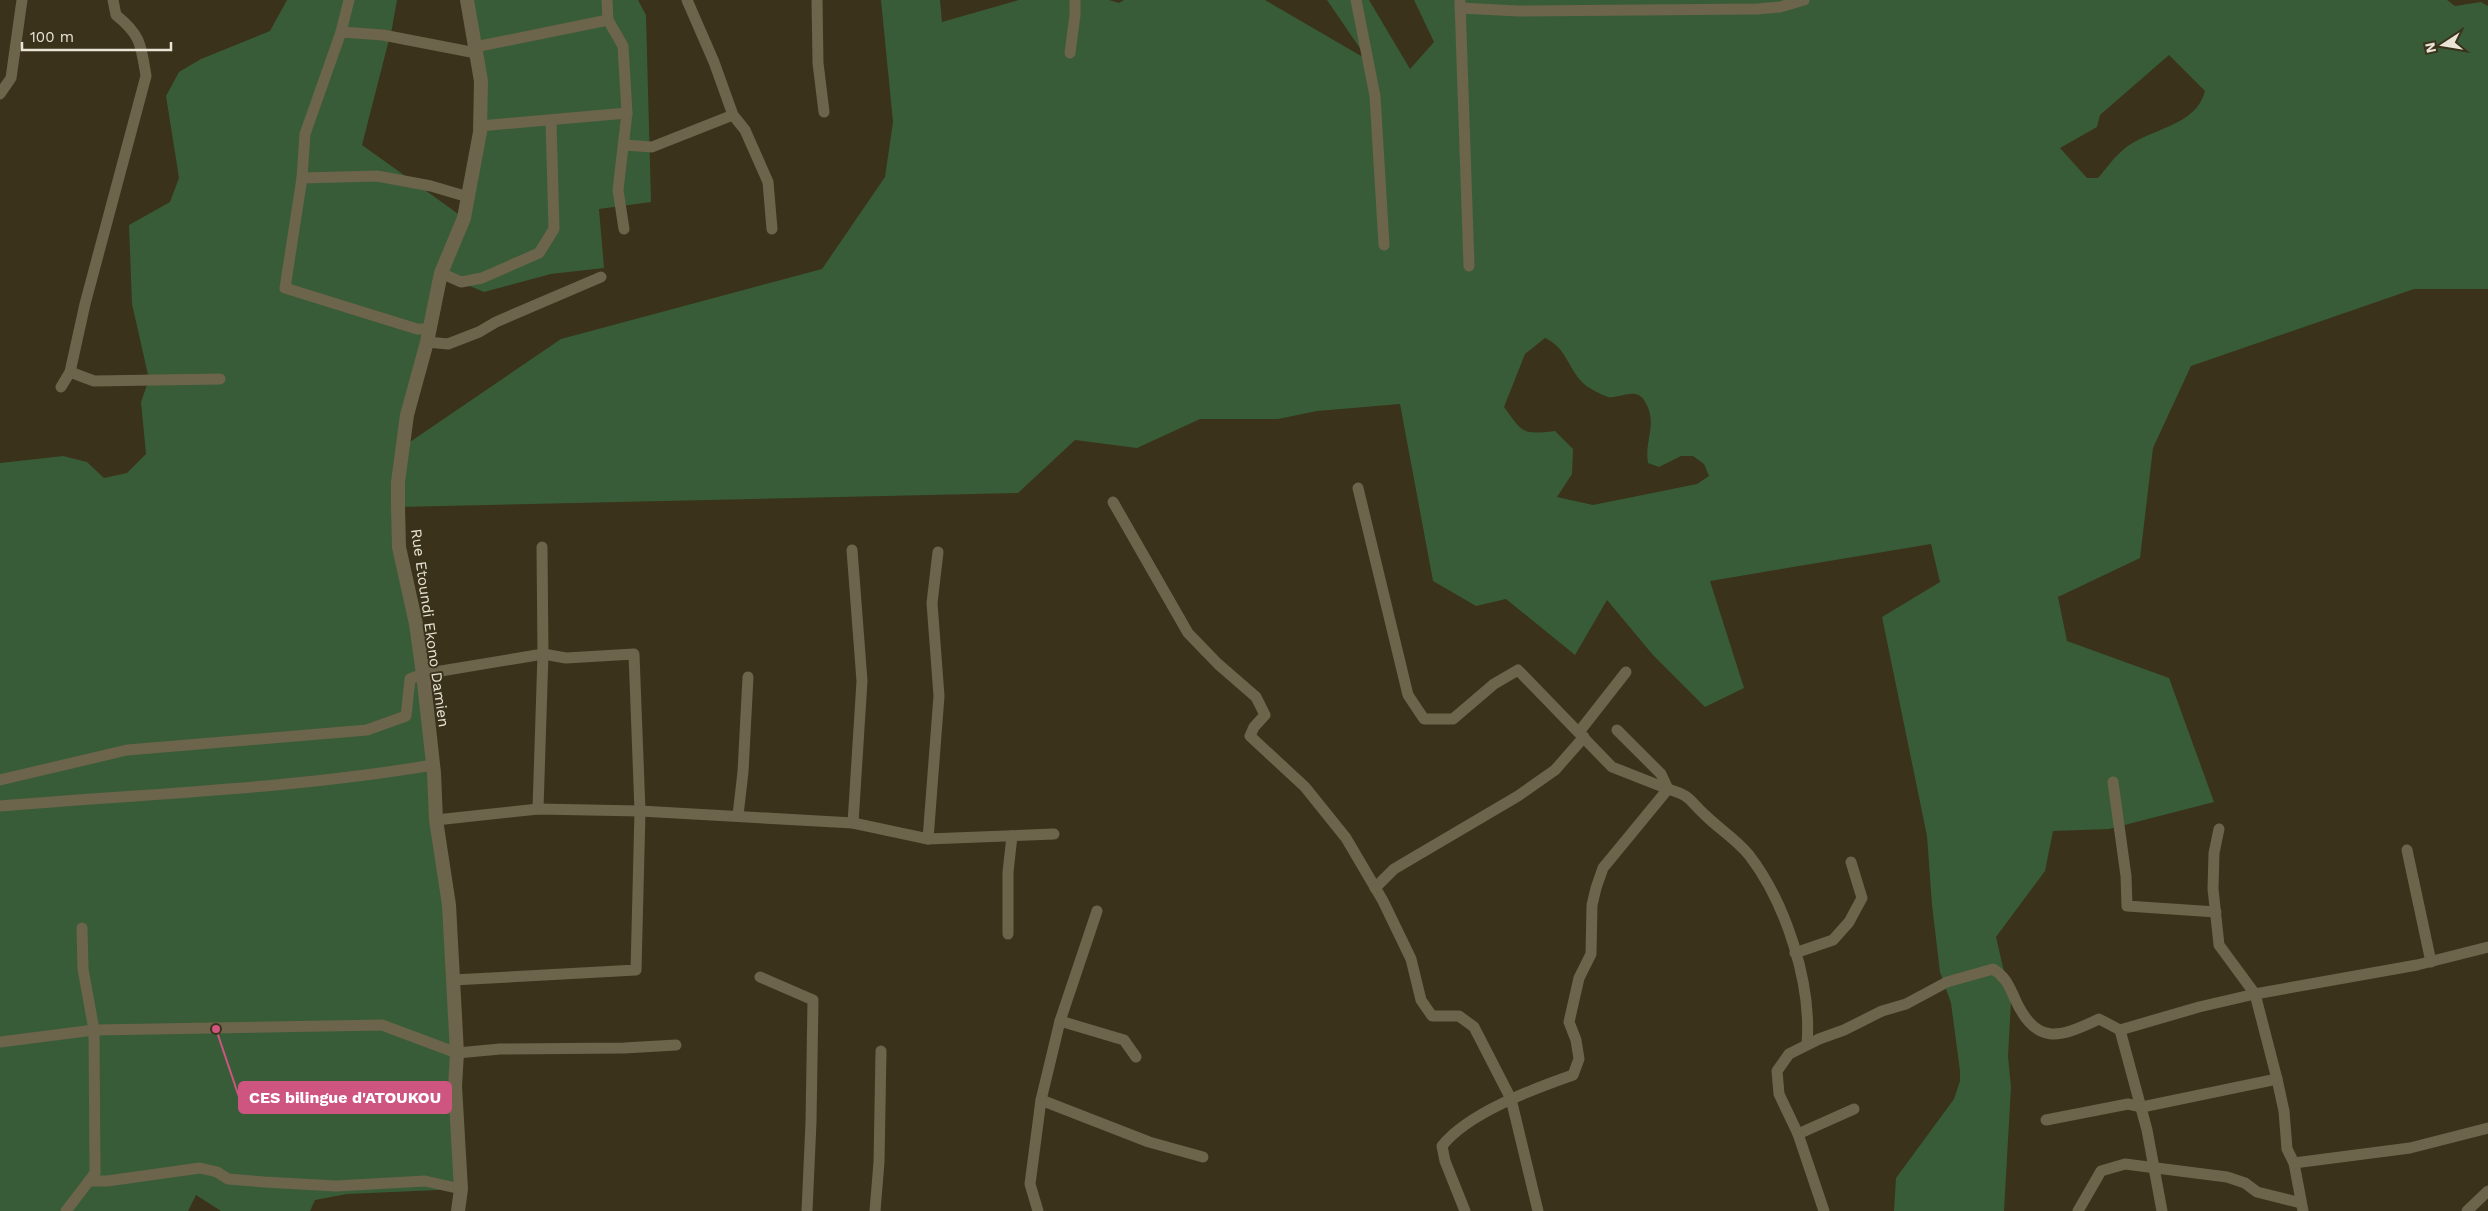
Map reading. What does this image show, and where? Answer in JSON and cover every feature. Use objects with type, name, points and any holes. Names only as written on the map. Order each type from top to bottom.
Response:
[{"type":"street","points":[[0,94],[12,78],[22,0]]},
{"type":"street","points":[[61,387],[70,372],[94,270],[146,76],[142,53],[133,29],[116,15],[113,0]]},
{"type":"street","points":[[349,0],[342,32],[305,134],[302,178],[286,288],[417,329],[428,336],[448,344],[601,277]]},
{"type":"street","name":"Rue Etoundi Ekono Damien","points":[[458,1211],[461,1188],[456,1086],[457,1053],[449,905],[436,820],[433,766],[423,674],[416,624],[399,547],[398,482],[407,415],[428,336],[441,273],[464,218],[480,126],[481,81],[467,0]]},
{"type":"street","points":[[607,0],[608,20],[623,46],[627,113],[618,190],[624,229]]},
{"type":"street","points":[[687,0],[714,62],[733,115],[745,130],[768,182],[772,229]]},
{"type":"street","points":[[817,0],[818,63],[824,112]]},
{"type":"street","points":[[1070,53],[1075,0]]},
{"type":"street","points":[[1356,0],[1375,96],[1384,245]]},
{"type":"street","points":[[1469,266],[1460,4],[1518,11],[1757,9],[1780,7],[1804,0]]},
{"type":"street","points":[[342,32],[383,35],[476,50],[608,20]]},
{"type":"street","points":[[480,126],[627,113]]},
{"type":"street","points":[[624,145],[652,147],[733,115]]},
{"type":"street","points":[[441,273],[461,282],[482,278],[539,253],[554,230],[551,120]]},
{"type":"street","points":[[302,178],[377,176],[431,186],[468,197]]},
{"type":"street","points":[[70,372],[94,381],[220,378]]},
{"type":"street","points":[[1358,488],[1408,695],[1424,719],[1453,719],[1494,684],[1518,670],[1612,767],[1688,795],[1704,815],[1734,838],[1767,880],[1784,918],[1802,970],[1809,1024],[1807,1044]]},
{"type":"street","points":[[1113,502],[1188,633],[1218,664],[1256,697],[1265,715],[1254,727],[1250,736],[1305,787],[1346,838],[1375,888],[1411,959],[1421,1000],[1432,1016],[1459,1016],[1474,1027],[1511,1099],[1538,1211]]},
{"type":"street","points":[[538,809],[543,654],[542,547]]},
{"type":"street","points":[[852,550],[862,681],[853,823]]},
{"type":"street","points":[[928,839],[939,696],[932,603],[938,552]]},
{"type":"street","points":[[0,780],[127,750],[367,730],[406,716],[410,678],[423,674],[543,654],[566,658],[634,654],[640,811],[636,970],[453,980]]},
{"type":"street","points":[[1375,888],[1394,870],[1518,796],[1555,770],[1626,672]]},
{"type":"street","points":[[738,815],[744,772],[748,677]]},
{"type":"street","points":[[1617,730],[1661,774],[1668,789]]},
{"type":"street","points":[[0,806],[292,784],[361,777],[433,766]]},
{"type":"street","points":[[2113,782],[2126,876],[2126,906],[2216,912]]},
{"type":"street","points":[[1464,1211],[1445,1161],[1442,1146],[1452,1133],[1511,1099],[1573,1075],[1579,1059],[1576,1040],[1569,1022],[1579,978],[1591,954],[1592,905],[1596,888],[1603,868],[1668,789]]},
{"type":"street","points":[[436,820],[538,809],[640,811],[738,815],[853,823],[928,839],[1054,834]]},
{"type":"street","points":[[2078,1211],[2102,1172],[2125,1164],[2155,1166],[2227,1177],[2245,1183],[2257,1192],[2302,1207],[2294,1163],[2287,1149],[2284,1111],[2277,1078],[2255,994],[2219,945],[2213,890],[2214,853],[2219,829]]},
{"type":"street","points":[[1008,934],[1008,872],[1012,836]]},
{"type":"street","points":[[2407,850],[2432,962]]},
{"type":"street","points":[[1795,953],[1833,940],[1849,922],[1862,898],[1851,862]]},
{"type":"street","points":[[1038,1211],[1030,1184],[1040,1100],[1060,1021],[1097,912]]},
{"type":"street","points":[[66,1211],[95,1172],[94,1030],[83,969],[82,928]]},
{"type":"street","points":[[1824,1211],[1798,1134],[1779,1094],[1777,1071],[1789,1054],[1807,1044],[1844,1030],[1882,1011],[1906,1004],[1947,982],[1993,970],[2005,976],[2017,1004],[2032,1028],[2045,1035],[2068,1034],[2099,1019],[2120,1030],[2199,1007],[2255,994],[2432,962],[2488,947]]},
{"type":"street","points":[[760,977],[813,1000],[812,1122],[807,1211]]},
{"type":"street","points":[[1060,1021],[1124,1040],[1136,1057]]},
{"type":"street","points":[[1809,1024],[1830,1034]]},
{"type":"street","points":[[0,1042],[94,1030],[382,1025],[457,1053],[500,1049],[624,1048],[676,1045]]},
{"type":"street","points":[[2120,1030],[2142,1107],[2155,1166],[2162,1211]]},
{"type":"street","points":[[875,1211],[879,1162],[880,1051]]},
{"type":"street","points":[[2046,1120],[2128,1104],[2142,1107],[2277,1078]]},
{"type":"street","points":[[1040,1100],[1150,1142],[1203,1157]]},
{"type":"street","points":[[1798,1134],[1854,1110]]},
{"type":"street","points":[[2294,1163],[2410,1148],[2488,1128]]},
{"type":"street","points":[[89,1181],[107,1181],[200,1168],[217,1172],[228,1179],[264,1182],[336,1186],[425,1181],[461,1188]]},
{"type":"street","points":[[2467,1211],[2488,1191]]},
{"type":"green space","points":[[287,0],[397,0],[392,28],[362,145],[464,218],[480,132],[467,0],[638,0],[646,15],[651,202],[599,209],[604,268],[551,274],[484,292],[441,274],[404,446],[561,339],[822,269],[885,177],[893,122],[881,0],[940,0],[942,22],[1019,0],[1109,0],[1119,3],[1124,0],[1265,0],[1368,60],[1327,0],[1369,0],[1410,69],[1434,42],[1414,0],[2447,0],[2455,6],[2481,2],[2488,6],[2488,289],[2414,289],[2191,366],[2153,448],[2140,558],[2058,597],[2067,641],[2169,678],[2214,802],[2109,829],[2053,831],[2045,871],[1996,937],[2011,1002],[2008,1056],[2011,1087],[2004,1211],[1894,1211],[1896,1178],[1954,1099],[1960,1081],[1951,1003],[1940,972],[1932,905],[1927,836],[1882,617],[1940,582],[1931,544],[1710,581],[1744,688],[1705,707],[1653,655],[1607,600],[1575,655],[1506,599],[1476,606],[1433,581],[1400,404],[1317,411],[1278,419],[1200,419],[1137,448],[1075,440],[1018,493],[398,507],[449,905],[461,1189],[347,1194],[315,1200],[310,1211],[221,1211],[196,1195],[188,1211],[0,1211],[0,463],[63,456],[87,462],[104,478],[127,473],[146,454],[141,402],[149,379],[132,304],[129,225],[170,202],[179,178],[166,96],[179,72],[201,59],[270,31]],"holes":[[[2169,55],[2205,91],[2200,103],[2182,120],[2146,136],[2124,149],[2113,159],[2098,178],[2087,178],[2060,148],[2097,127],[2100,115]],[[1545,338],[1558,347],[1584,384],[1608,397],[1636,394],[1644,400],[1648,408],[1651,424],[1647,454],[1648,463],[1659,467],[1681,456],[1693,456],[1704,464],[1709,476],[1697,484],[1593,505],[1557,497],[1572,474],[1573,449],[1555,431],[1536,433],[1524,430],[1515,422],[1504,407],[1525,354]]]},
{"type":"place","name":"CES bilingue d'ATOUKOU","points":[[216,1029]]}]
